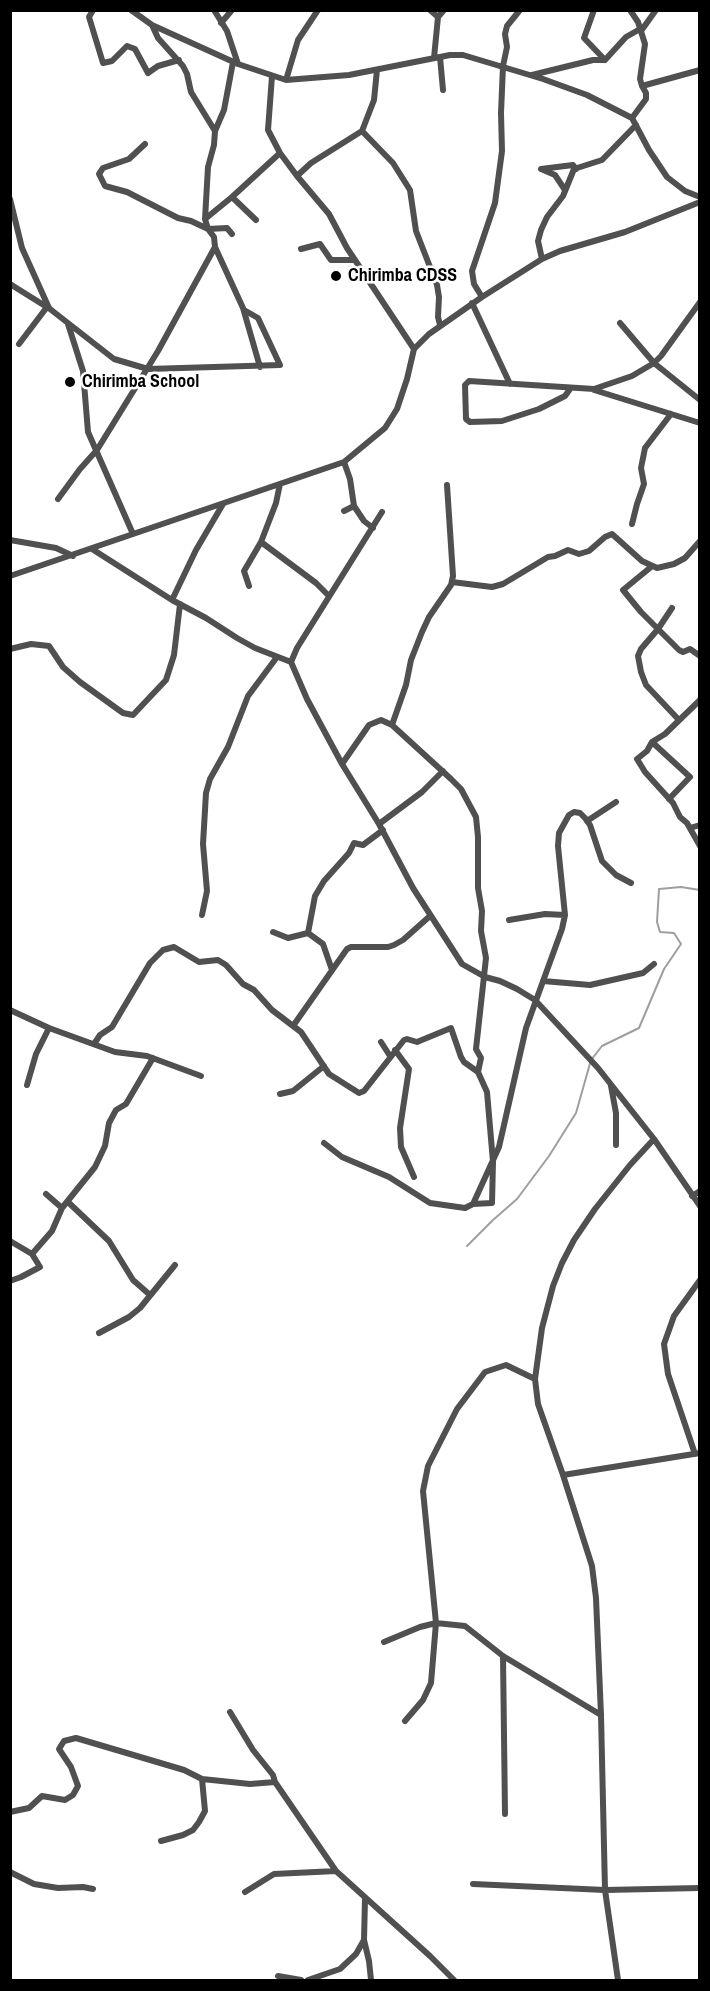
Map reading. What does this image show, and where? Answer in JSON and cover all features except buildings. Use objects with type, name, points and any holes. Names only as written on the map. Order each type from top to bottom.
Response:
[{"type":"street","points":[[93,10],[89,17],[103,63],[112,62],[127,46],[135,49],[148,73],[158,66],[179,60]]},
{"type":"street","points":[[131,10],[152,25],[236,63],[286,80],[349,75],[437,58],[463,56],[532,75],[587,95],[632,118],[667,177],[685,191],[699,197]]},
{"type":"street","points":[[213,10],[232,42],[236,63],[226,103],[214,131],[214,145],[208,167],[205,219],[214,237],[215,247],[244,310],[260,367]]},
{"type":"street","points":[[221,22],[232,10]]},
{"type":"street","points":[[286,80],[298,40],[318,10]]},
{"type":"street","points":[[430,10],[438,17]]},
{"type":"street","points":[[443,90],[437,58],[438,17],[444,10]]},
{"type":"street","points":[[482,297],[474,284],[472,271],[495,203],[502,151],[503,66],[507,47],[505,34],[507,26],[520,10]]},
{"type":"street","points":[[594,10],[584,38],[605,60]]},
{"type":"street","points":[[630,10],[645,44],[640,79],[646,93],[646,99],[632,118]]},
{"type":"street","points":[[532,75],[593,60],[605,60],[626,37],[640,30],[656,10]]},
{"type":"street","points":[[152,25],[158,38],[179,60],[188,74],[191,92],[214,131]]},
{"type":"street","points":[[297,176],[311,163],[362,131],[374,100],[377,70]]},
{"type":"street","points":[[642,86],[699,70]]},
{"type":"street","points":[[272,76],[267,127],[280,153],[329,214],[355,260],[414,349]]},
{"type":"street","points":[[542,259],[538,241],[541,230],[576,169],[602,160],[636,125]]},
{"type":"street","points":[[362,131],[393,163],[410,190],[416,231],[437,285],[440,325]]},
{"type":"street","points":[[145,144],[129,159],[103,168],[99,174],[105,186],[128,192],[178,218],[191,220],[208,229],[227,228],[232,234]]},
{"type":"street","points":[[205,219],[280,153]]},
{"type":"street","points":[[565,190],[555,175],[541,169],[573,165],[576,169]]},
{"type":"street","points":[[232,197],[256,220]]},
{"type":"street","points":[[10,198],[22,248],[49,308]]},
{"type":"street","points":[[10,576],[344,462],[385,428],[397,409],[414,349],[440,325],[542,259],[560,251],[625,232],[699,202]]},
{"type":"street","points":[[301,249],[320,244],[331,260],[355,260]]},
{"type":"street","points":[[58,499],[97,450],[148,369],[215,247]]},
{"type":"street","points":[[10,284],[49,308],[114,360],[148,369],[280,365],[258,318],[244,310]]},
{"type":"street","points":[[594,389],[632,376],[654,363],[699,302]]},
{"type":"street","points":[[472,303],[510,384]]},
{"type":"street","points":[[19,344],[49,308]]},
{"type":"street","points":[[620,323],[654,363],[699,400]]},
{"type":"street","points":[[68,324],[83,371],[86,422],[133,534]]},
{"type":"street","points":[[570,389],[558,400],[523,415],[502,421],[467,421],[466,382],[594,389],[699,423]]},
{"type":"street","points":[[632,524],[644,484],[641,468],[645,448],[671,414]]},
{"type":"street","points":[[344,462],[350,479],[354,506],[364,521],[373,528]]},
{"type":"street","points":[[249,585],[244,571],[261,542],[276,503],[280,484]]},
{"type":"street","points":[[392,725],[406,685],[411,660],[422,632],[452,582],[453,566],[447,485]]},
{"type":"street","points":[[172,600],[214,517],[223,504]]},
{"type":"street","points":[[344,511],[354,506]]},
{"type":"street","points":[[382,512],[297,648],[291,662],[307,699],[342,764],[381,827],[413,888],[462,964],[535,1000],[611,1085],[654,1139],[699,1206]]},
{"type":"street","points":[[210,534],[214,517]]},
{"type":"street","points":[[452,582],[492,588],[503,584],[548,557],[568,550],[579,554],[589,551],[612,534],[630,552],[651,567],[666,567],[685,558],[699,541]]},
{"type":"street","points":[[10,540],[56,548],[73,556]]},
{"type":"street","points":[[261,542],[316,583],[329,596]]},
{"type":"street","points":[[92,549],[237,638],[291,662]]},
{"type":"street","points":[[651,567],[623,590],[681,651],[690,649],[699,656]]},
{"type":"street","points":[[10,649],[31,644],[49,646],[63,667],[80,682],[123,714],[132,716],[166,680],[174,655],[180,604]]},
{"type":"street","points":[[672,608],[639,653],[641,672],[646,685],[679,720]]},
{"type":"street","points":[[202,915],[207,891],[203,844],[206,793],[210,779],[228,747],[248,696],[277,657]]},
{"type":"street","points":[[699,700],[665,734],[652,742],[647,751],[637,759],[690,828],[699,846]]},
{"type":"street","points":[[342,764],[369,725],[381,720],[392,725],[461,789],[476,817],[478,888],[482,911],[481,931],[486,958],[476,1048],[480,1059],[478,1072]]},
{"type":"street","points":[[652,742],[690,777],[669,799]]},
{"type":"street","points":[[308,933],[315,896],[324,881],[349,853],[354,843],[363,845],[443,771]]},
{"type":"street","points":[[587,820],[616,802]]},
{"type":"street","points":[[324,1143],[342,1157],[389,1177],[434,1205],[465,1208],[473,1203],[499,1147],[526,1028],[558,944],[565,915],[558,846],[559,833],[569,815],[574,812],[580,813],[587,820],[602,861],[616,875],[631,883]]},
{"type":"street","points":[[690,828],[699,825]]},
{"type":"street","points":[[509,920],[544,914],[565,915]]},
{"type":"street","points":[[293,1026],[347,949],[394,945],[430,916]]},
{"type":"street","points":[[273,932],[288,938],[308,933]]},
{"type":"street","points":[[308,933],[323,944],[332,970]]},
{"type":"street","points":[[94,1044],[100,1035],[112,1027],[150,963],[158,954],[174,947],[199,962],[218,960],[226,965],[243,984],[254,990],[272,1010],[306,1037],[332,1077],[362,1093],[404,1040],[417,1042],[451,1028],[464,1062],[478,1072],[487,1092],[493,1162],[492,1203],[473,1203]]},
{"type":"street","points":[[543,981],[590,985],[643,974],[654,964]]},
{"type":"street","points":[[10,1010],[49,1028],[115,1052],[153,1058],[201,1076]]},
{"type":"street","points":[[27,1085],[36,1054],[49,1028]]},
{"type":"street","points":[[381,1042],[409,1069],[400,1128],[401,1147],[414,1177]]},
{"type":"street","points":[[32,1254],[52,1231],[62,1208],[95,1167],[105,1146],[108,1127],[114,1114],[126,1104],[153,1058]]},
{"type":"street","points":[[280,1094],[293,1091],[324,1066]]},
{"type":"street","points":[[611,1085],[616,1113],[616,1145]]},
{"type":"street","points":[[618,1980],[605,1890],[601,1715],[596,1598],[592,1566],[564,1475],[538,1404],[535,1379],[542,1328],[553,1286],[562,1263],[595,1209],[654,1139]]},
{"type":"street","points":[[692,1196],[699,1191]]},
{"type":"street","points":[[46,1194],[62,1208]]},
{"type":"street","points":[[68,1202],[109,1241],[133,1280],[150,1295]]},
{"type":"street","points":[[10,1241],[32,1254],[40,1267],[10,1281]]},
{"type":"street","points":[[99,1333],[129,1317],[175,1265]]},
{"type":"street","points":[[564,1475],[697,1453],[668,1374],[664,1344],[674,1316],[699,1280]]},
{"type":"street","points":[[405,1721],[423,1700],[431,1683],[436,1623],[423,1504],[428,1466],[457,1409],[485,1372],[506,1365],[535,1379]]},
{"type":"street","points":[[384,1642],[420,1626],[436,1623],[465,1626],[503,1656],[601,1715]]},
{"type":"street","points":[[503,1656],[505,1814]]},
{"type":"street","points":[[230,1712],[253,1750],[273,1775],[275,1782],[336,1871],[454,1980]]},
{"type":"street","points":[[10,1812],[29,1808],[42,1796],[64,1800],[73,1795],[78,1786],[71,1767],[59,1749],[64,1741],[80,1738],[129,1755],[184,1770],[202,1779],[250,1784],[275,1782]]},
{"type":"street","points":[[161,1841],[193,1830],[199,1822],[205,1811],[202,1779]]},
{"type":"street","points":[[244,1892],[274,1874],[336,1871]]},
{"type":"street","points":[[10,1872],[34,1884],[58,1888],[93,1889]]},
{"type":"street","points":[[473,1884],[605,1890],[699,1888]]},
{"type":"street","points":[[365,1899],[364,1940],[371,1980]]},
{"type":"street","points":[[308,1980],[340,1970],[356,1954],[364,1940]]},
{"type":"street","points":[[278,1976],[301,1980]]},
{"type":"waterway","points":[[467,1246],[517,1199],[549,1156],[576,1113],[591,1060],[602,1046],[639,1028],[664,969],[681,944],[674,933],[660,932],[657,922],[659,889],[681,887],[700,890]]},
{"type":"place","name":"Chirimba CDSS","points":[[336,276]]},
{"type":"place","name":"Chirimba School","points":[[70,382]]}]
